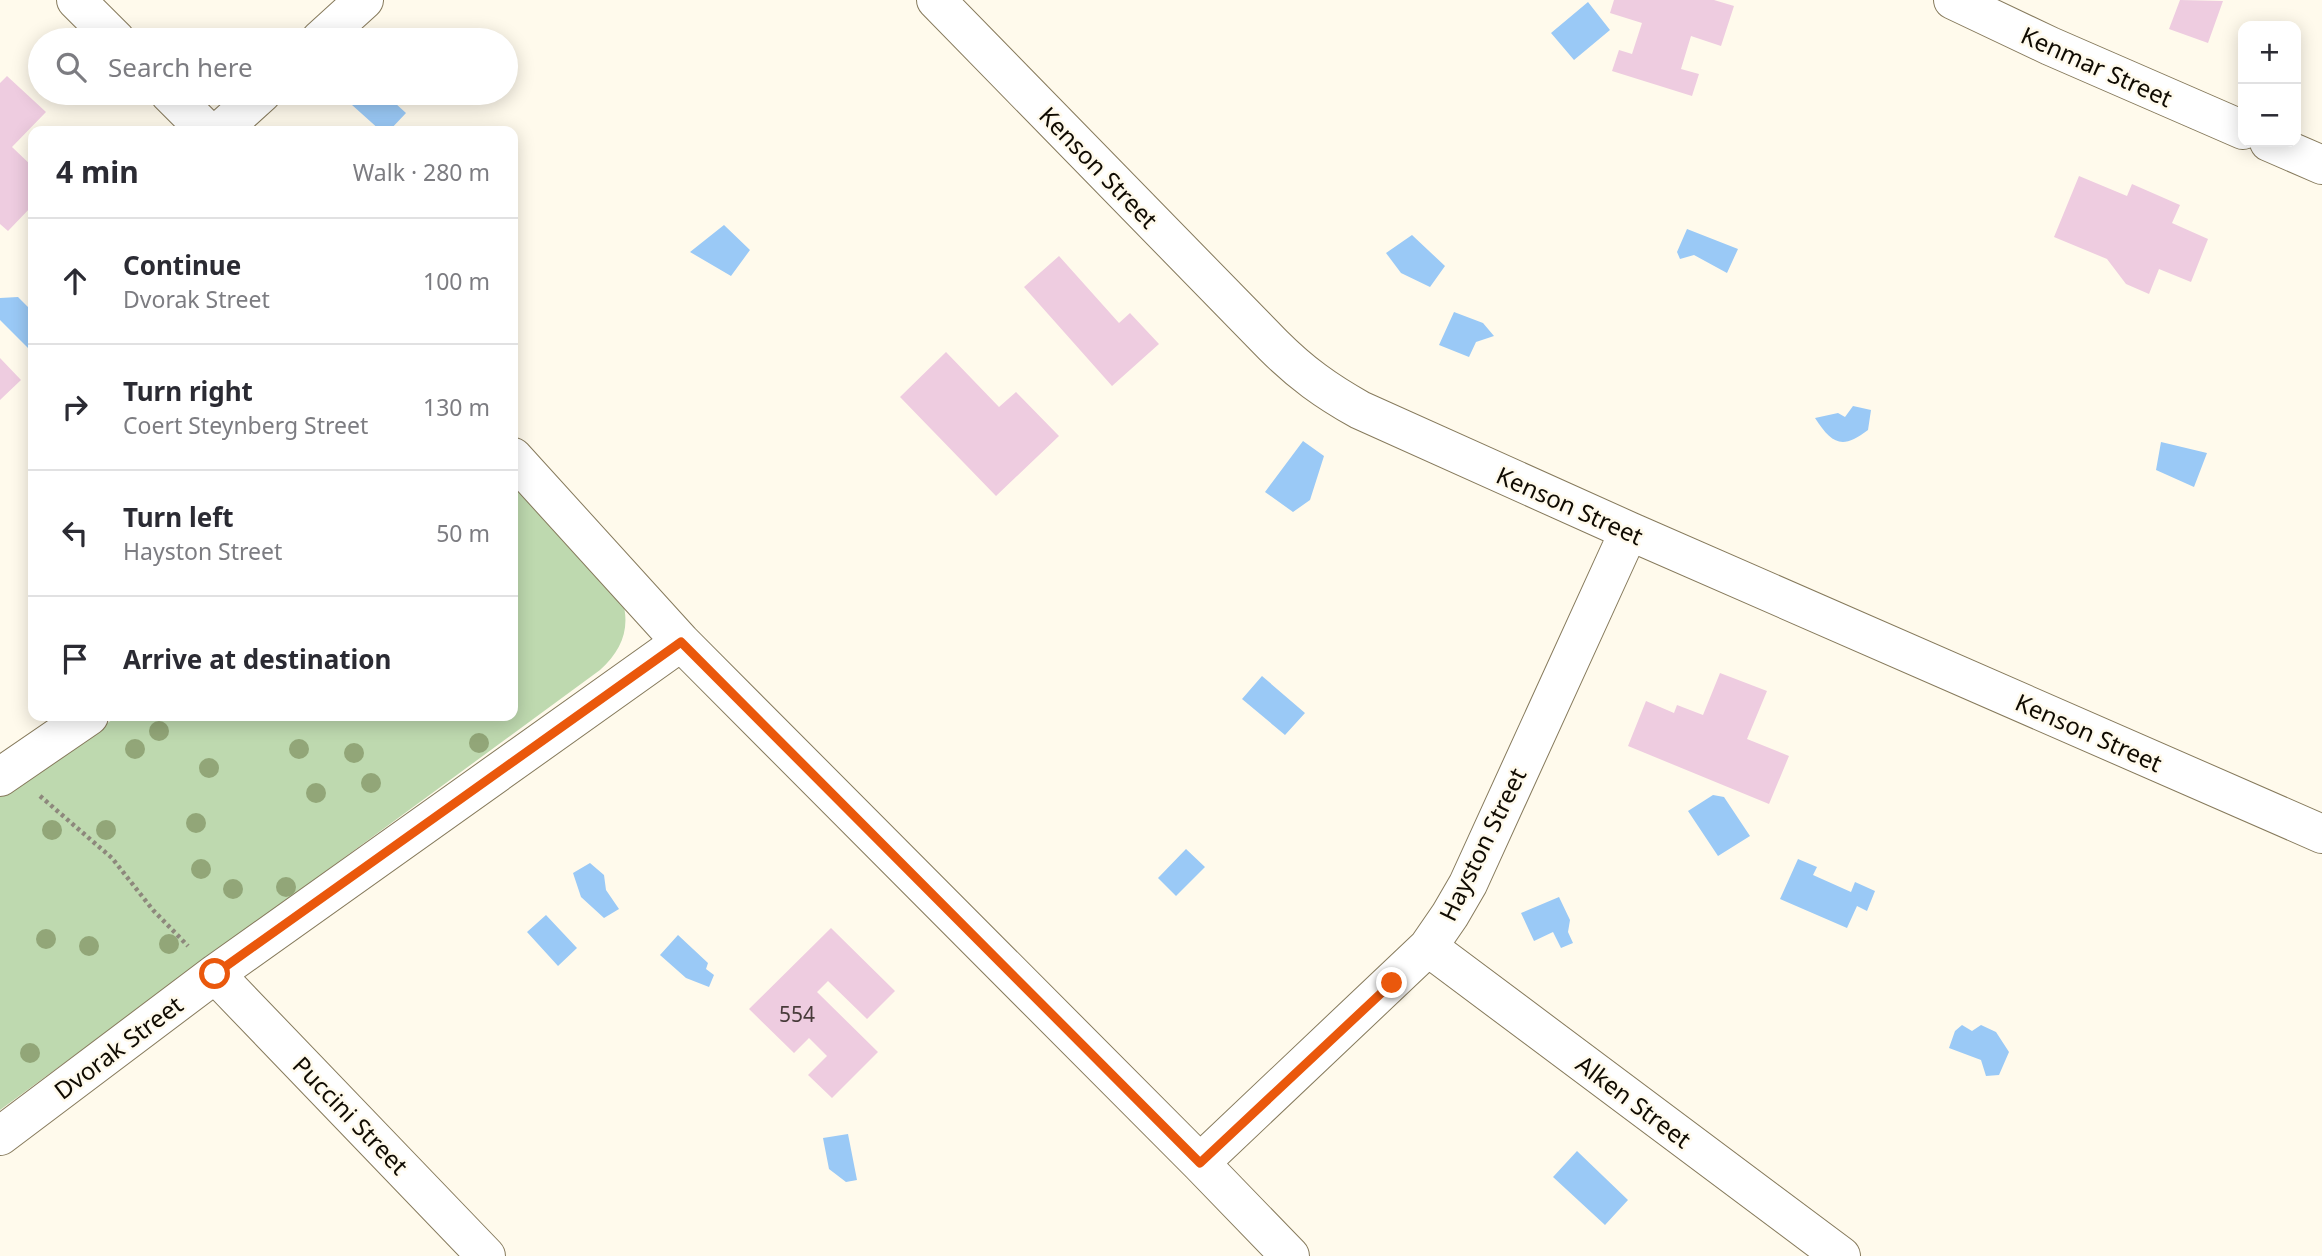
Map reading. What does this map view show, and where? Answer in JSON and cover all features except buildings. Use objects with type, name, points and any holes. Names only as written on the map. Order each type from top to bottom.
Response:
[{"type":"street","points":[[76,0],[104,28]]},
{"type":"street","points":[[333,28],[364,0]]},
{"type":"street","name":"Kenson Street","points":[[936,0],[1301,373],[1325,390],[1360,410],[1629,531],[2322,834]]},
{"type":"street","name":"Kenmar Street","points":[[1953,0],[1999,23],[2238,128]]},
{"type":"street","points":[[181,105],[202,126]]},
{"type":"street","points":[[226,126],[249,105]]},
{"type":"street","points":[[2281,147],[2322,165]]},
{"type":"street","points":[[518,463],[681,642],[1290,1256]]},
{"type":"street","name":"Hayston Street","points":[[1200,1163],[1428,947],[1468,884],[1629,531]]},
{"type":"street","name":"Dvorak Street","points":[[0,1136],[215,974],[681,642]]},
{"type":"street","points":[[3,769],[81,721]]},
{"type":"street","name":"Alken Street","points":[[1428,947],[1841,1256]]},
{"type":"street","name":"Puccini Street","points":[[215,974],[486,1256]]},
{"type":"path","points":[[3,769],[112,858],[153,910],[215,974]]},
{"type":"green space","points":[[518,492],[622,599],[625,610],[623,638],[614,655],[600,670],[0,1110],[0,794],[110,721],[518,721]]},
{"type":"water","points":[[1588,2],[1610,30],[1574,60],[1551,33]]},
{"type":"water","points":[[352,105],[397,105],[406,113],[394,126],[375,126]]},
{"type":"water","points":[[724,225],[750,250],[731,276],[690,252]]},
{"type":"water","points":[[1687,229],[1738,249],[1727,273],[1694,255],[1680,259],[1677,252]]},
{"type":"water","points":[[1412,235],[1445,266],[1430,287],[1401,273],[1386,253]]},
{"type":"water","points":[[18,297],[28,307],[28,348],[0,320],[0,298]]},
{"type":"water","points":[[1454,312],[1483,323],[1494,336],[1476,342],[1469,357],[1439,345]]},
{"type":"water","points":[[1853,406],[1871,410],[1868,430],[1851,440],[1844,442],[1832,438],[1815,418],[1838,413],[1845,417]]},
{"type":"water","points":[[1303,441],[1324,456],[1310,500],[1293,512],[1265,492]]},
{"type":"water","points":[[2161,442],[2207,453],[2194,487],[2156,470]]},
{"type":"water","points":[[1262,676],[1305,713],[1285,735],[1242,699]]},
{"type":"water","points":[[1713,795],[1724,797],[1750,836],[1718,856],[1688,811]]},
{"type":"water","points":[[1186,849],[1205,867],[1176,896],[1158,878]]},
{"type":"water","points":[[1798,859],[1817,867],[1813,875],[1851,892],[1855,882],[1875,891],[1867,911],[1857,906],[1847,928],[1780,899]]},
{"type":"water","points":[[590,863],[604,875],[606,890],[619,909],[604,918],[581,897],[573,873]]},
{"type":"water","points":[[1559,897],[1570,920],[1568,932],[1573,943],[1561,948],[1553,932],[1534,941],[1521,913]]},
{"type":"water","points":[[546,915],[577,948],[558,966],[527,932]]},
{"type":"water","points":[[678,935],[708,963],[706,969],[714,975],[709,987],[686,978],[660,955]]},
{"type":"water","points":[[1962,1025],[1972,1031],[1981,1025],[1996,1032],[2009,1052],[1999,1075],[1986,1076],[1981,1060],[1949,1048],[1955,1031]]},
{"type":"water","points":[[848,1134],[857,1180],[846,1182],[829,1169],[823,1138]]},
{"type":"water","points":[[1577,1151],[1628,1200],[1605,1225],[1553,1177]]},
{"type":"route","points":[[215,974],[681,642],[1200,1163],[1392,983]]}]
